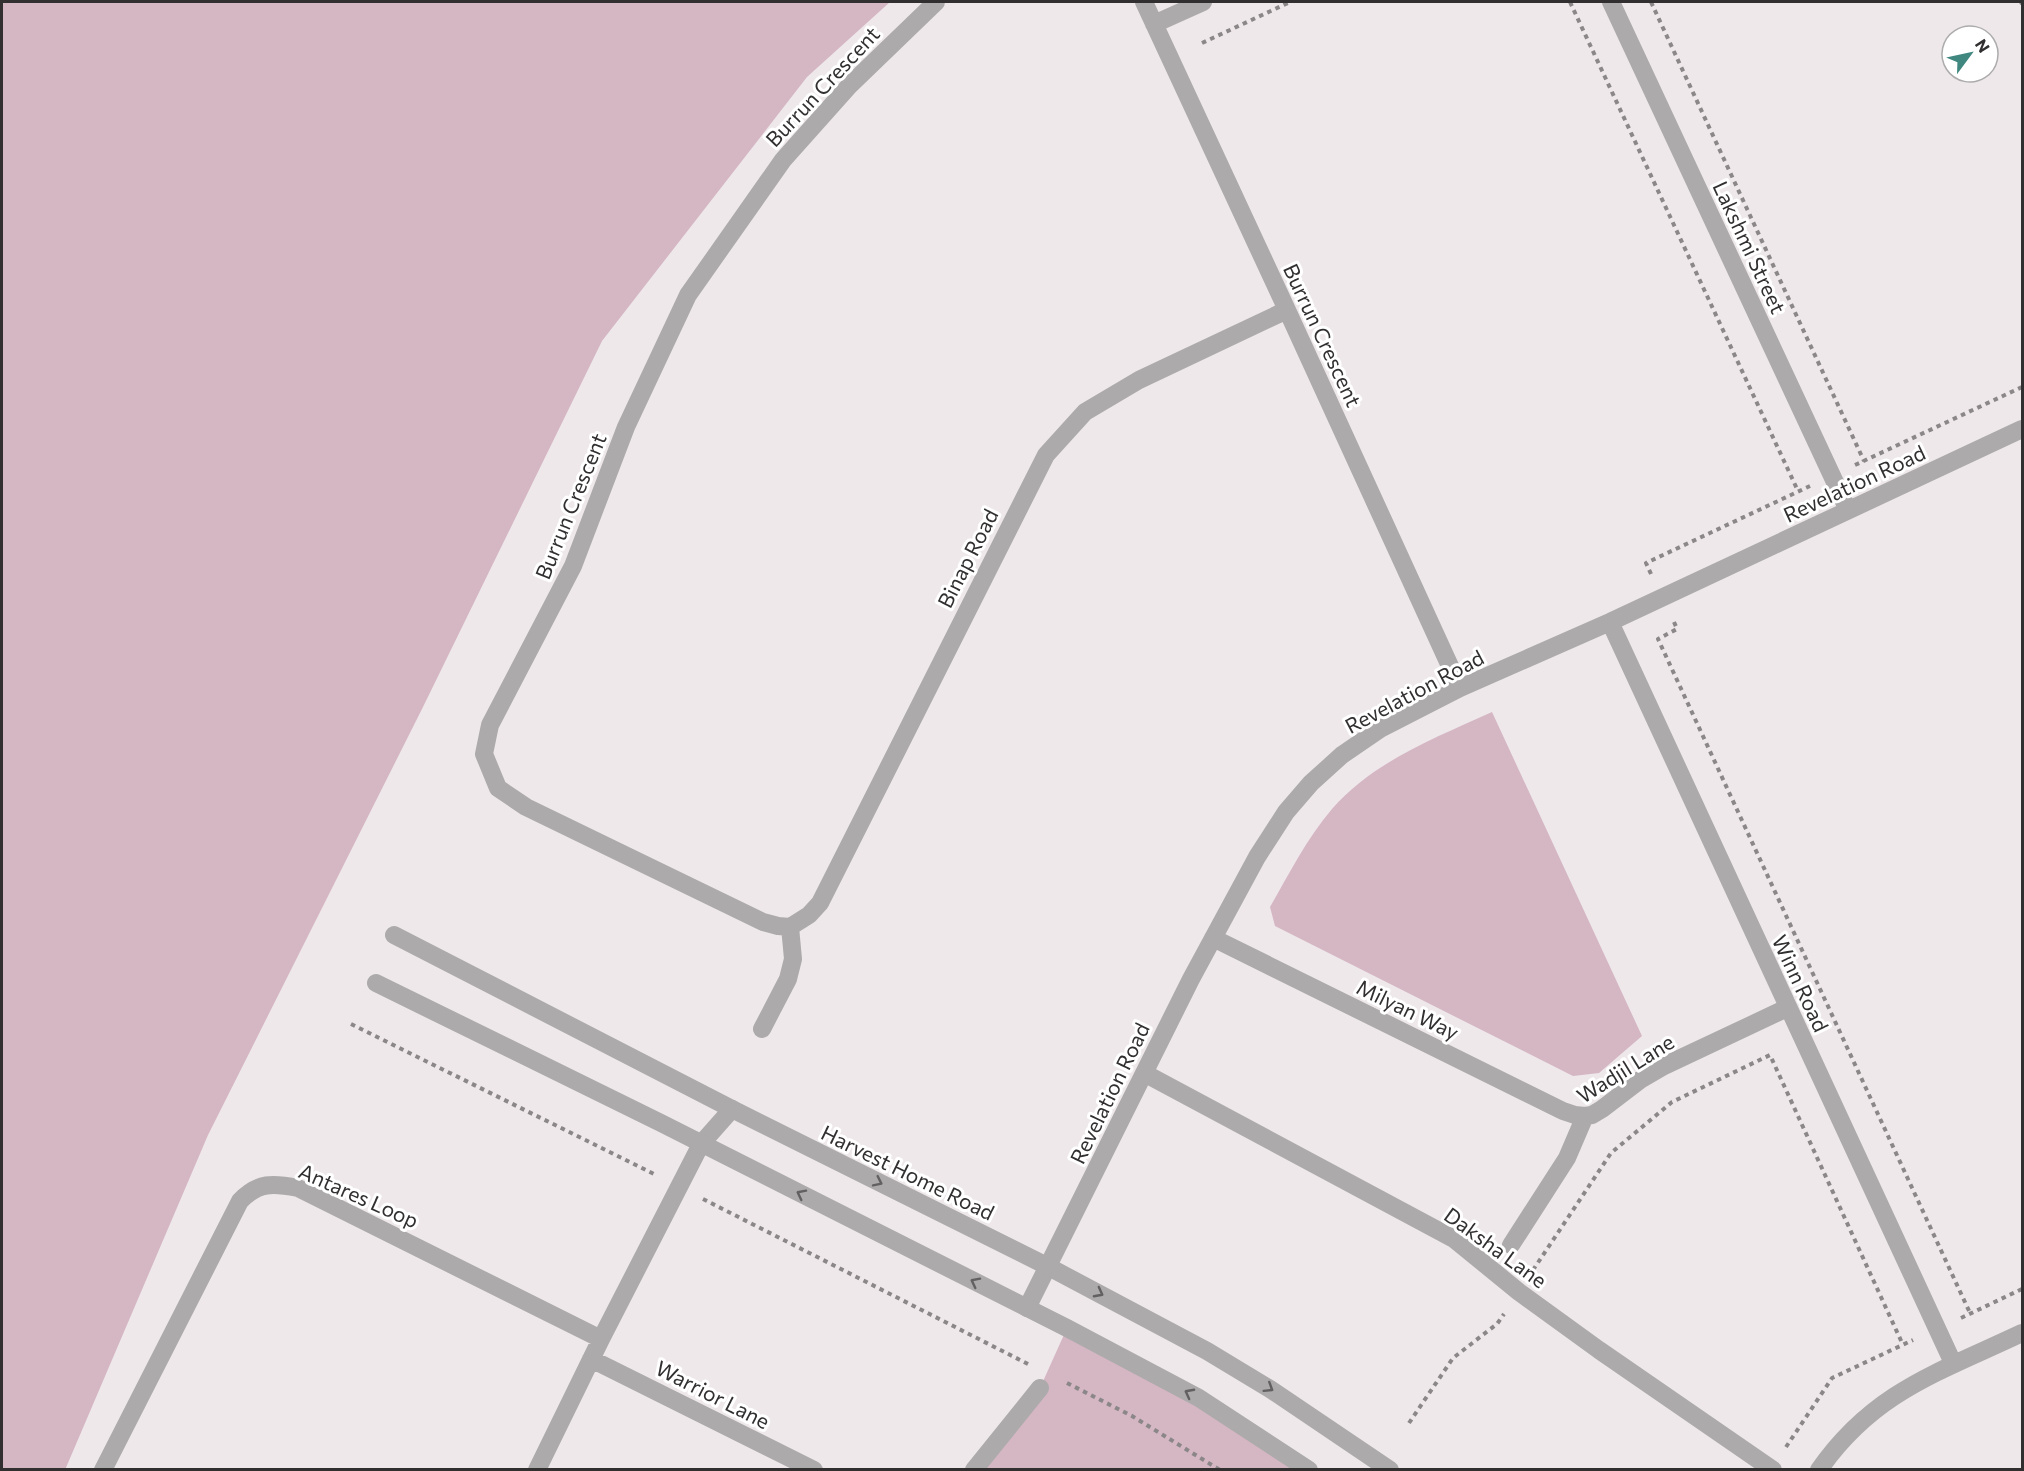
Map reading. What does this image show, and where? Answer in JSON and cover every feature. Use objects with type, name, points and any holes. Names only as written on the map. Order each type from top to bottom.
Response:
[{"type":"street","name":"Burrun Crescent","points":[[790,927],[763,922],[526,807],[498,788],[484,754],[490,725],[573,566],[626,427],[688,295],[783,160],[849,86],[936,2]]},
{"type":"street","name":"Burrun Crescent","points":[[1143,2],[1460,688]]},
{"type":"street","points":[[1154,24],[1203,2]]},
{"type":"street","name":"Lakshmi Street","points":[[1611,2],[1848,510]]},
{"type":"street","name":"Binap Road","points":[[790,927],[809,915],[820,903],[1046,455],[1085,412],[1139,380],[1287,310]]},
{"type":"street","name":"Revelation Road","points":[[1027,1308],[1144,1073],[1257,857],[1286,812],[1311,783],[1342,755],[1380,729],[1460,688],[1610,622],[2022,429]]},
{"type":"street","name":"Winn Road","points":[[1610,622],[1953,1363]]},
{"type":"street","points":[[762,1029],[788,979],[793,958],[790,927]]},
{"type":"street","name":"Harvest Home Road","points":[[394,935],[732,1109],[1047,1266],[1207,1351],[1270,1389],[1390,1470]]},
{"type":"street","name":"Milyan Way","points":[[1213,938],[1563,1111],[1585,1116]]},
{"type":"street","points":[[376,983],[1027,1308],[1199,1398],[1309,1470]]},
{"type":"street","name":"Wadjil Lane","points":[[1511,1245],[1567,1158],[1585,1116],[1602,1109],[1640,1080],[1664,1066],[1787,1008]]},
{"type":"street","name":"Daksha Lane","points":[[1144,1073],[1454,1239],[1519,1292],[1599,1350],[1772,1469]]},
{"type":"street","points":[[537,1470],[701,1144],[732,1109]]},
{"type":"street","name":"Antares Loop","points":[[103,1470],[240,1201],[248,1192],[260,1186],[278,1184],[308,1192],[601,1339]]},
{"type":"street","points":[[1819,1470],[1836,1445],[1861,1420],[1894,1395],[1953,1363],[2022,1333]]},
{"type":"street","name":"Warrior Lane","points":[[591,1359],[814,1470]]},
{"type":"street","points":[[974,1470],[1040,1388]]},
{"type":"path","points":[[1202,44],[1290,2]]},
{"type":"path","points":[[1570,2],[1798,491]]},
{"type":"path","points":[[1651,2],[1864,461]]},
{"type":"path","points":[[2022,387],[1646,563],[1677,629],[1658,639],[1970,1314],[2022,1289]]},
{"type":"path","points":[[351,1024],[1038,1369]]},
{"type":"path","points":[[1409,1423],[1453,1358],[1497,1324],[1611,1153],[1672,1102],[1770,1055],[1903,1345],[1832,1378],[1772,1469]]},
{"type":"path","points":[[1064,1382],[1132,1416],[1220,1470]]},
{"type":"shaded area","points":[[2,2],[890,2],[807,77],[602,341],[422,709],[208,1135],[65,1470],[2,1469]]},
{"type":"shaded area","points":[[1492,712],[1642,1036],[1599,1073],[1573,1076],[1275,926],[1270,907],[1314,832],[1349,792],[1367,777],[1406,752]]},
{"type":"shaded area","points":[[1067,1328],[1309,1470],[973,1470],[1040,1388]]}]
